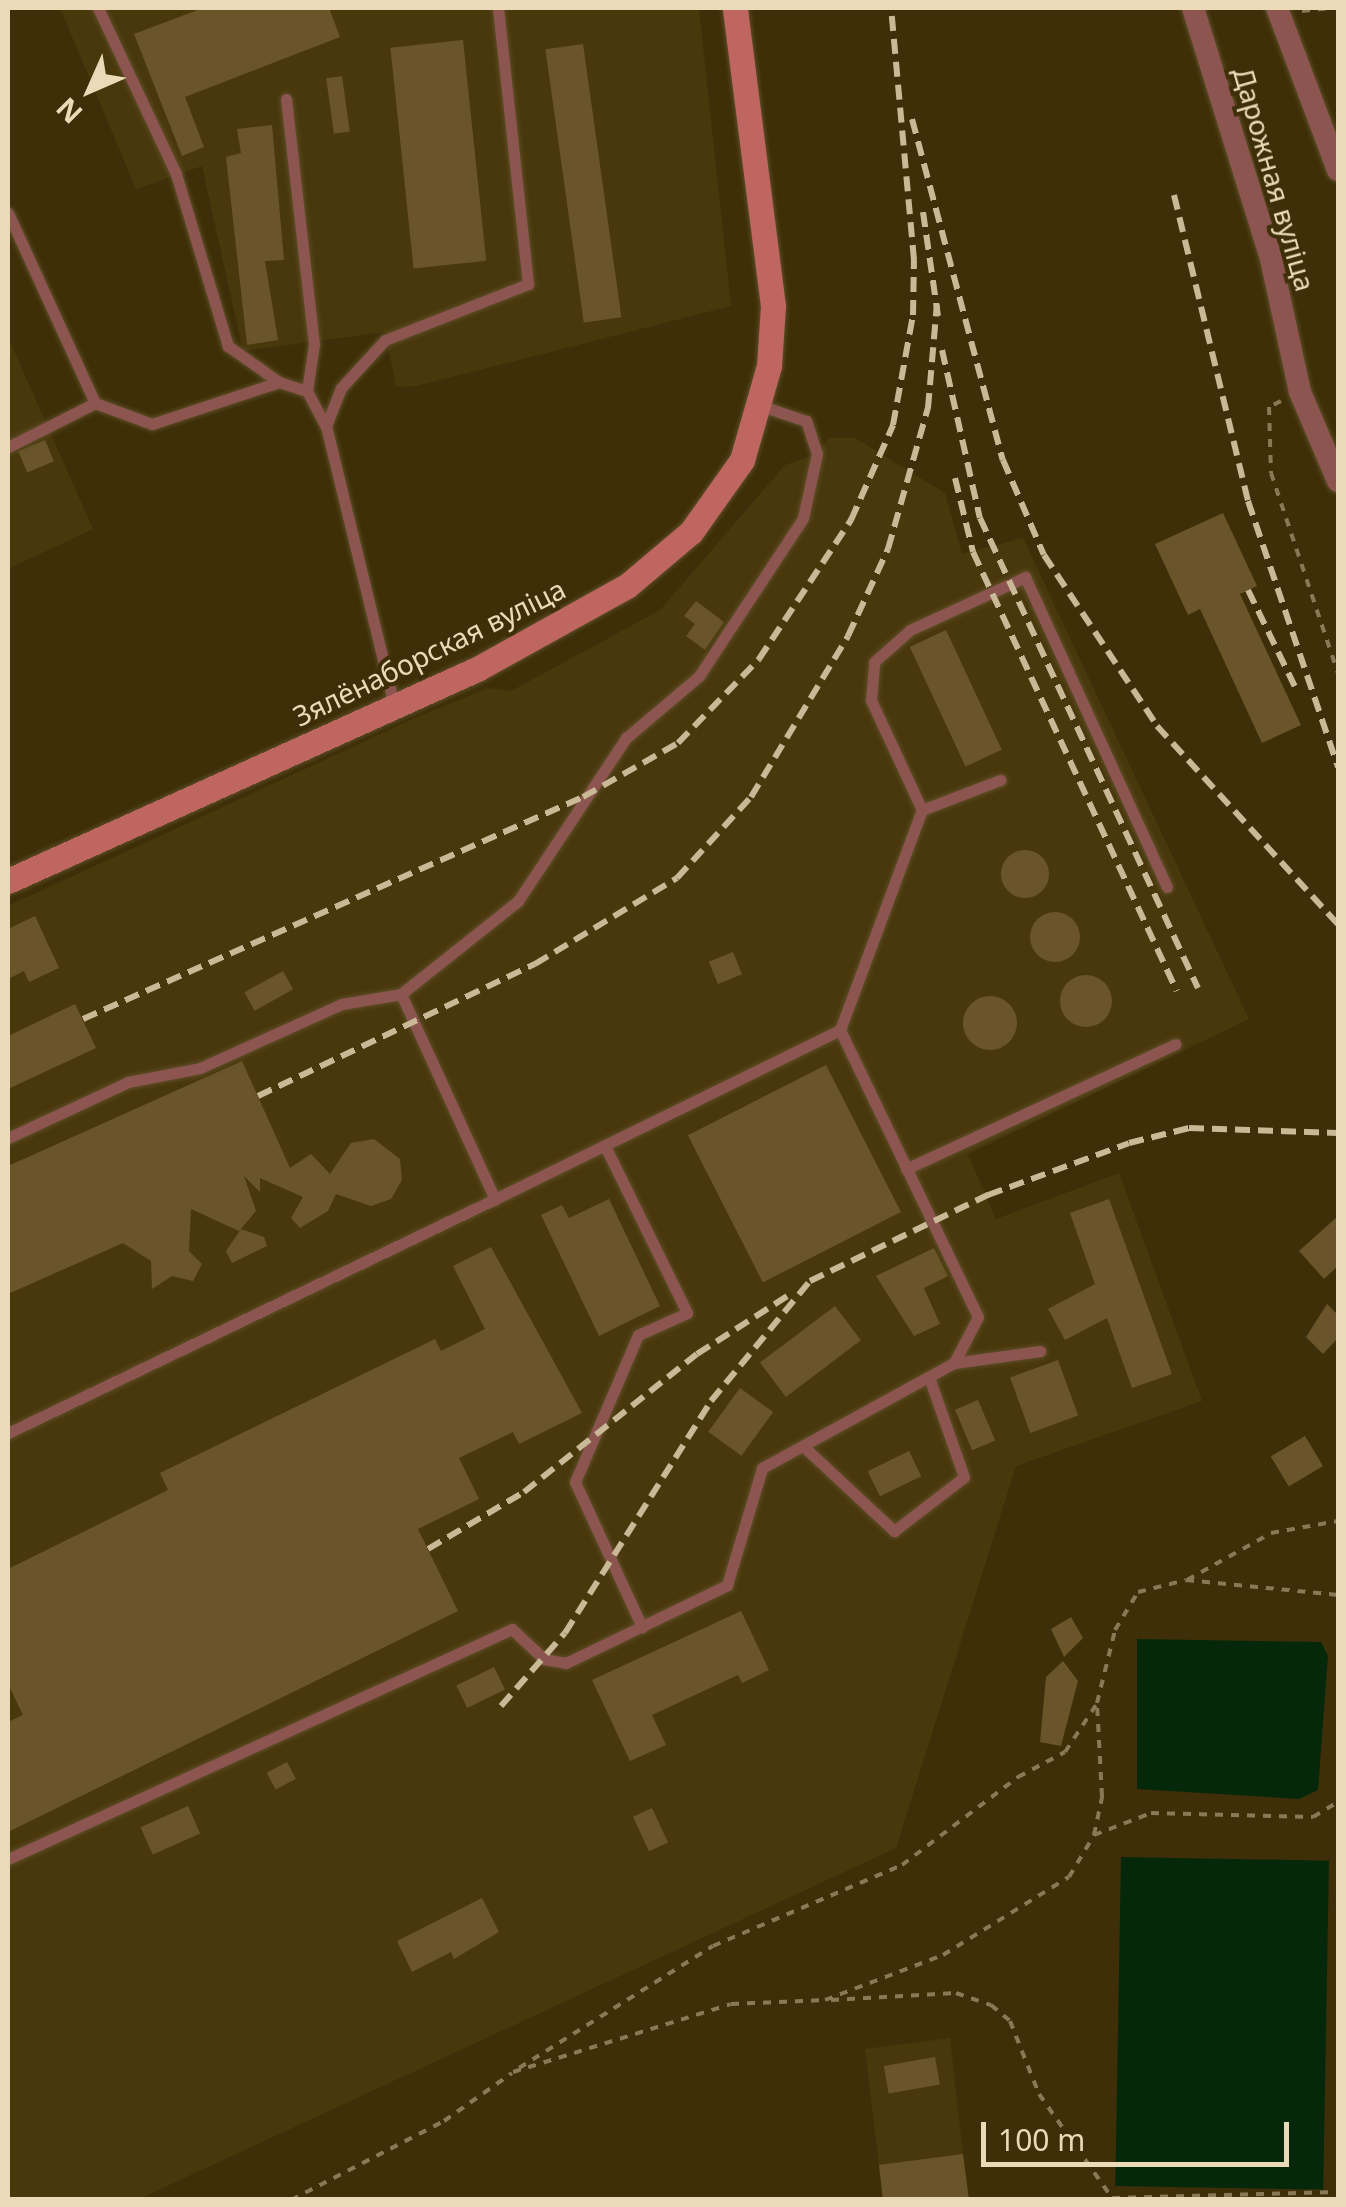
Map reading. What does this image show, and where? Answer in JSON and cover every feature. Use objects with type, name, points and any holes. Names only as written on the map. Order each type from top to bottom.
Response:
[{"type":"main road","name":"Зялёнаборская вуліца","points":[[8,881],[553,629],[660,560],[726,485],[762,406],[773,306],[735,8]]},
{"type":"street","name":"Дарожная вуліца","points":[[1193,8],[1271,259],[1300,392],[1338,481]]},
{"type":"street","points":[[1278,8],[1338,170]]},
{"type":"lane","points":[[98,8],[176,174],[228,346],[279,382],[306,391]]},
{"type":"lane","points":[[326,426],[341,388],[385,340],[528,284],[498,8]]},
{"type":"lane","points":[[286,99],[314,344],[306,391],[326,426],[394,704]]},
{"type":"lane","points":[[8,214],[95,404]]},
{"type":"lane","points":[[8,447],[95,404],[152,424],[279,382]]},
{"type":"lane","points":[[8,1138],[128,1082],[200,1068],[342,1004],[401,994],[518,901],[626,738],[700,676],[803,518],[817,454],[806,421],[762,406]]},
{"type":"lane","points":[[8,1433],[840,1030],[922,810],[871,700],[874,662],[910,630],[1026,577],[1167,886]]},
{"type":"lane","points":[[922,810],[1000,780]]},
{"type":"lane","points":[[401,994],[496,1199]]},
{"type":"lane","points":[[840,1030],[978,1317],[954,1363]]},
{"type":"lane","points":[[906,1169],[1175,1044]]},
{"type":"lane","points":[[604,1146],[687,1313],[638,1335],[575,1482],[642,1627]]},
{"type":"lane","points":[[8,1859],[512,1629],[544,1659],[566,1664],[642,1627],[726,1585],[762,1468],[954,1363],[1040,1351]]},
{"type":"lane","points":[[803,1446],[894,1530],[964,1477],[929,1377]]},
{"type":"path","points":[[1290,8],[1331,8]]},
{"type":"path","points":[[1300,392],[1269,407],[1271,472],[1338,673]]},
{"type":"path","points":[[826,2000],[943,1954],[1069,1876],[1094,1835],[1102,1796],[1098,1702],[1115,1630],[1138,1592],[1186,1580],[1271,1532],[1338,1520]]},
{"type":"path","points":[[1186,1580],[1338,1595]]},
{"type":"path","points":[[290,2200],[444,2121],[712,1946],[902,1865],[1018,1777],[1066,1752],[1098,1702]]},
{"type":"path","points":[[1094,1835],[1151,1813],[1313,1817],[1338,1802]]},
{"type":"path","points":[[514,2072],[731,2004],[956,1993],[991,2005],[1010,2021],[1039,2094],[1112,2198],[1338,2192]]},
{"type":"shaded area","points":[[60,8],[699,8],[731,306],[416,386],[396,387],[385,332],[243,351],[202,166],[136,189]]},
{"type":"shaded area","points":[[8,337],[93,529],[8,569]]},
{"type":"shaded area","points":[[829,438],[855,438],[945,493],[962,554],[1023,538],[1249,1019],[968,1154],[996,1219],[1119,1173],[1202,1401],[1016,1466],[896,1848],[139,2199],[8,2199],[8,906],[417,717],[488,688],[511,691],[660,610],[785,465],[817,454]]},
{"type":"shaded area","points":[[1137,1639],[1321,1642],[1328,1656],[1318,1790],[1299,1799],[1137,1789]]},
{"type":"shaded area","points":[[1121,1857],[1329,1861],[1323,2190],[1115,2186]]},
{"type":"shaded area","points":[[950,2038],[963,2154],[883,2199],[865,2049]]},
{"type":"building","points":[[203,8],[329,8],[340,37],[185,97],[204,147],[182,156],[134,34]]},
{"type":"building","points":[[463,40],[486,261],[414,268],[390,48]]},
{"type":"building","points":[[583,44],[621,317],[584,323],[545,49]]},
{"type":"building","points":[[342,76],[350,131],[334,134],[326,78]]},
{"type":"building","points":[[272,125],[284,260],[265,261],[278,340],[247,345],[226,157],[241,153],[237,129]]},
{"type":"building","points":[[45,440],[54,461],[27,473],[18,451]]},
{"type":"building","points":[[1223,513],[1257,586],[1240,594],[1301,725],[1262,743],[1200,609],[1188,615],[1155,544]]},
{"type":"building","points":[[696,601],[724,622],[705,650],[686,636],[695,624],[684,616]]},
{"type":"building","points":[[946,630],[1002,750],[966,767],[910,647]]},
{"type":"building","points":[[1025,850],[1042,857],[1049,874],[1042,891],[1025,898],[1008,891],[1001,874],[1008,857]]},
{"type":"building","points":[[1055,912],[1073,919],[1080,937],[1073,955],[1055,962],[1037,955],[1030,937],[1037,919]]},
{"type":"building","points":[[35,916],[59,968],[29,982],[24,971],[8,979],[8,929]]},
{"type":"building","points":[[733,952],[742,974],[718,984],[709,962]]},
{"type":"building","points":[[283,971],[293,989],[255,1011],[245,992]]},
{"type":"building","points":[[1086,975],[1105,982],[1112,1001],[1105,1020],[1086,1027],[1067,1020],[1060,1001],[1067,982]]},
{"type":"building","points":[[990,996],[1009,1004],[1017,1023],[1009,1042],[990,1050],[971,1042],[963,1023],[971,1004]]},
{"type":"building","points":[[75,1004],[96,1048],[8,1089],[8,1036]]},
{"type":"building","points":[[242,1061],[290,1168],[311,1154],[330,1174],[351,1143],[374,1139],[400,1159],[402,1180],[391,1199],[371,1206],[336,1194],[328,1211],[300,1228],[291,1218],[303,1197],[260,1178],[260,1192],[244,1176],[256,1211],[239,1231],[191,1209],[189,1251],[202,1264],[193,1281],[172,1276],[152,1289],[151,1261],[123,1243],[8,1294],[8,1166]]},
{"type":"building","points":[[826,1065],[901,1212],[763,1282],[688,1135]]},
{"type":"building","points":[[609,1199],[660,1306],[599,1336],[541,1215],[562,1205],[569,1218]]},
{"type":"building","points":[[1109,1199],[1172,1374],[1132,1388],[1107,1318],[1065,1340],[1048,1309],[1095,1284],[1070,1213]]},
{"type":"building","points":[[1338,1216],[1338,1266],[1324,1279],[1299,1251]]},
{"type":"building","points":[[241,1229],[264,1237],[267,1246],[232,1263],[226,1251]]},
{"type":"building","points":[[491,1247],[582,1413],[519,1444],[513,1432],[459,1458],[479,1499],[418,1529],[458,1611],[8,1832],[8,1722],[23,1715],[8,1684],[8,1569],[168,1490],[160,1473],[435,1339],[441,1351],[485,1329],[453,1266]]},
{"type":"building","points":[[934,1248],[948,1276],[924,1288],[940,1324],[914,1336],[876,1276]]},
{"type":"building","points":[[1327,1304],[1338,1315],[1338,1338],[1323,1354],[1306,1337]]},
{"type":"building","points":[[835,1306],[861,1340],[786,1397],[760,1363]]},
{"type":"building","points":[[1058,1360],[1078,1415],[1030,1433],[1010,1377]]},
{"type":"building","points":[[740,1388],[773,1412],[741,1456],[708,1432]]},
{"type":"building","points":[[978,1400],[995,1441],[972,1450],[955,1410]]},
{"type":"building","points":[[1305,1436],[1323,1466],[1289,1487],[1271,1457]]},
{"type":"building","points":[[909,1451],[921,1476],[880,1496],[868,1471]]},
{"type":"building","points":[[741,1611],[769,1670],[742,1683],[738,1675],[652,1715],[666,1745],[630,1761],[592,1680]]},
{"type":"building","points":[[1071,1617],[1083,1638],[1064,1657],[1051,1629]]},
{"type":"building","points":[[1063,1661],[1078,1681],[1061,1746],[1040,1742],[1046,1677]]},
{"type":"building","points":[[494,1667],[505,1689],[467,1708],[456,1685]]},
{"type":"building","points":[[287,1762],[296,1779],[276,1790],[267,1773]]},
{"type":"building","points":[[188,1806],[200,1833],[153,1855],[140,1827]]},
{"type":"building","points":[[652,1808],[668,1842],[649,1851],[633,1817]]},
{"type":"building","points":[[482,1898],[499,1932],[454,1959],[451,1952],[412,1972],[397,1941]]},
{"type":"building","points":[[935,2057],[940,2085],[889,2094],[884,2066]]},
{"type":"building","points":[[963,2154],[969,2200],[883,2200],[879,2165]]},
{"type":"railway","points":[[83,1019],[583,797],[678,743],[759,659],[851,520],[893,425],[913,315],[914,260],[891,8]]},
{"type":"railway","points":[[912,119],[1003,460],[1044,555],[1157,726],[1338,924]]},
{"type":"railway","points":[[1174,195],[1248,501],[1338,767]]},
{"type":"railway","points":[[923,212],[938,316]]},
{"type":"railway","points":[[258,1096],[535,964],[677,878],[751,797],[848,636],[888,549],[928,408],[937,304]]},
{"type":"railway","points":[[942,350],[980,518],[1198,988]]},
{"type":"railway","points":[[955,478],[973,552],[1177,991]]},
{"type":"railway","points":[[1248,590],[1295,687]]},
{"type":"railway","points":[[501,1706],[565,1633],[711,1401],[810,1281],[988,1195],[1129,1143],[1189,1128],[1338,1133]]},
{"type":"railway","points":[[428,1549],[524,1492],[697,1354],[789,1295]]}]
